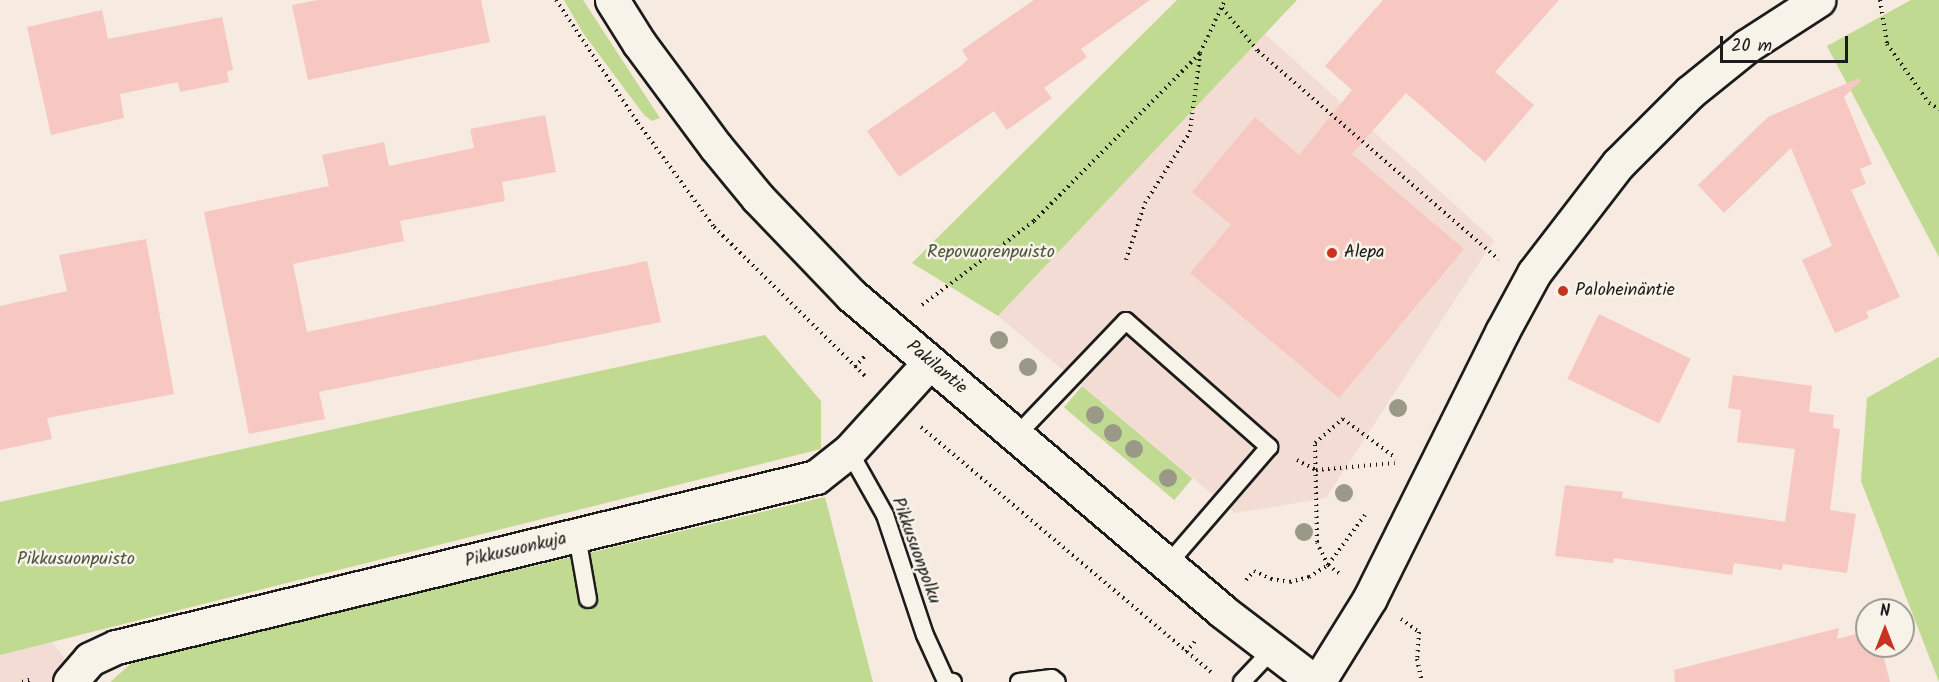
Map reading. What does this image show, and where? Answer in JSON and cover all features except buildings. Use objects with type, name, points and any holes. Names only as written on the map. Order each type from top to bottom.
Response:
[{"type":"street","name":"Pakilantie","points":[[612,0],[639,43],[716,147],[758,198],[851,295],[1167,565],[1316,682]]},
{"type":"street","points":[[1316,682],[1370,598],[1502,332],[1534,273],[1618,164],[1690,92],[1747,46],[1818,0]]},
{"type":"street","name":"Pikkusuonkuja","points":[[69,682],[90,659],[116,647],[816,477],[849,451],[891,402],[930,362]]},
{"type":"lane","points":[[1016,436],[1126,321],[1269,447],[1167,565]]},
{"type":"lane","name":"Pikkusuonpolku","points":[[849,451],[885,515],[925,635],[946,681],[953,682]]},
{"type":"lane","points":[[578,536],[588,599]]},
{"type":"lane","points":[[1242,682],[1272,649]]},
{"type":"lane","points":[[1019,682],[1052,678],[1057,682]]},
{"type":"path","points":[[855,367],[892,330],[1034,221],[1200,53],[1225,0]]},
{"type":"path","points":[[1880,0],[1887,44],[1929,103],[1939,109]]},
{"type":"path","points":[[1222,8],[1258,51],[1503,263]]},
{"type":"path","points":[[1126,260],[1145,203],[1190,132],[1200,53]]},
{"type":"path","points":[[891,402],[1222,682]]},
{"type":"path","points":[[1269,447],[1316,470],[1401,463],[1343,419],[1315,443],[1316,470],[1317,542],[1328,565]]},
{"type":"shaded area","points":[[1265,34],[1494,240],[1326,498],[1235,513],[998,316]]},
{"type":"shaded area","points":[[51,641],[83,682],[0,682],[0,655]]},
{"type":"green space","points":[[564,0],[583,0],[660,118],[652,121],[644,115],[583,33]]},
{"type":"green space","name":"Repovuorenpuisto","points":[[1177,0],[1297,0],[998,316],[912,263]]},
{"type":"green space","points":[[1911,0],[1939,0],[1939,257],[1827,46]]},
{"type":"green space","name":"Pikkusuonpuisto","points":[[765,335],[821,401],[821,449],[0,655],[0,502]]},
{"type":"green space","points":[[1939,357],[1939,682],[1915,620],[1915,598],[1906,598],[1861,481],[1867,398]]},
{"type":"green space","points":[[1082,386],[1192,479],[1174,500],[1064,407]]},
{"type":"green space","points":[[825,497],[873,682],[110,682],[135,660]]},
{"type":"place","name":"Alepa","points":[[1332,253]]},
{"type":"place","name":"Paloheinäntie","points":[[1563,291]]}]
